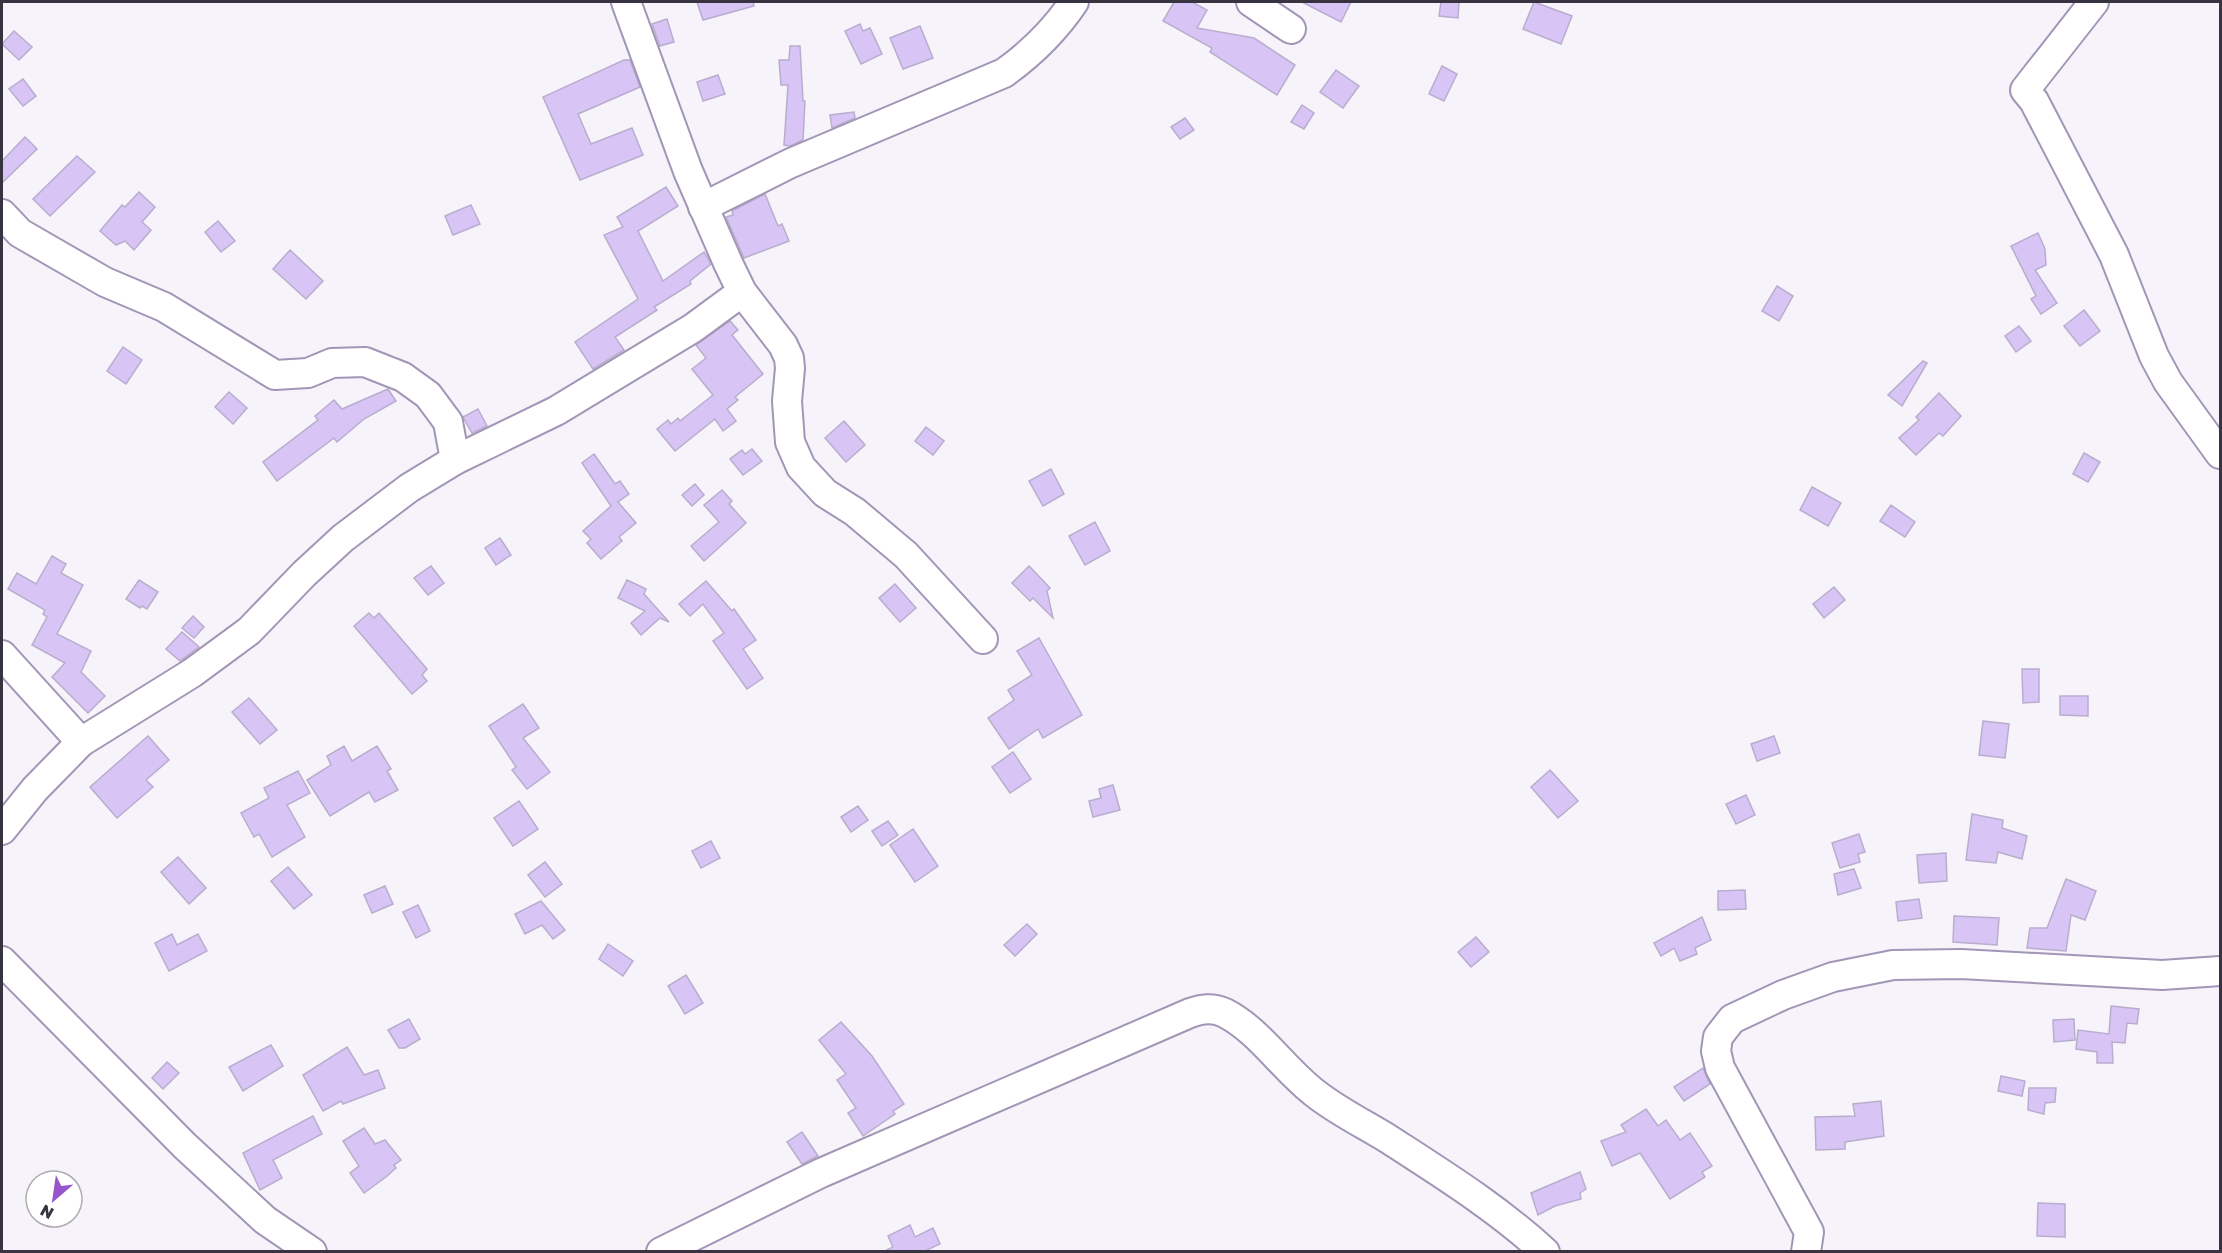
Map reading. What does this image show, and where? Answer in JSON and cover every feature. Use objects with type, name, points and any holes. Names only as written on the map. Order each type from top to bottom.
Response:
[{"type":"street","points":[[626,2],[703,207],[742,292],[783,345],[789,358],[787,400],[790,442],[801,467],[825,493],[861,517],[906,555],[983,639]]},
{"type":"street","points":[[703,207],[791,163],[1004,73],[1028,55],[1061,21],[1074,2]]},
{"type":"street","points":[[1251,2],[1291,29]]},
{"type":"street","points":[[2094,2],[2025,90],[2059,148],[2114,255],[2154,356],[2168,382],[2220,454]]},
{"type":"street","points":[[2,214],[20,233],[105,282],[164,307],[274,375],[308,374],[332,363],[365,362],[403,377],[428,395],[448,422],[455,460]]},
{"type":"street","points":[[2,830],[35,789],[81,742],[192,673],[249,632],[304,574],[343,538],[409,488],[455,460],[556,411],[693,328],[742,292]]},
{"type":"street","points":[[2,655],[81,742]]},
{"type":"street","points":[[2,961],[185,1146],[265,1220],[312,1251]]},
{"type":"street","points":[[1806,1251],[1809,1232],[1720,1068],[1716,1051],[1718,1037],[1732,1018],[1783,995],[1833,977],[1893,965],[1961,964],[2162,975],[2220,971]]},
{"type":"street","points":[[661,1251],[821,1173],[1190,1013],[1207,1008],[1223,1012],[1244,1026],[1289,1072],[1318,1096],[1456,1182],[1515,1224],[1545,1251]]},
{"type":"building","points":[[697,2],[753,2],[754,6],[703,20]]},
{"type":"building","points":[[1174,2],[1192,2],[1207,10],[1197,28],[1254,38],[1295,65],[1277,95],[1210,52],[1212,48],[1163,21]]},
{"type":"building","points":[[1302,2],[1351,2],[1341,22]]},
{"type":"building","points":[[1441,2],[1459,2],[1458,18],[1439,16]]},
{"type":"building","points":[[1534,2],[1572,16],[1561,44],[1523,29]]},
{"type":"building","points":[[667,19],[674,42],[660,46],[652,24]]},
{"type":"building","points":[[860,24],[863,31],[870,28],[882,54],[861,64],[845,31]]},
{"type":"building","points":[[920,26],[933,58],[903,69],[890,38]]},
{"type":"building","points":[[14,31],[32,47],[19,60],[2,44]]},
{"type":"building","points":[[790,46],[800,46],[803,101],[805,101],[803,140],[790,146],[784,145],[788,85],[781,85],[779,60],[789,60]]},
{"type":"building","points":[[624,60],[630,60],[640,87],[578,114],[591,144],[632,128],[643,155],[580,180],[543,97]]},
{"type":"building","points":[[1442,66],[1457,74],[1444,101],[1429,94]]},
{"type":"building","points":[[1336,70],[1359,86],[1343,108],[1320,92]]},
{"type":"building","points":[[718,75],[725,94],[703,101],[697,82]]},
{"type":"building","points":[[23,79],[36,96],[23,106],[9,89]]},
{"type":"building","points":[[1302,105],[1314,113],[1304,129],[1291,122]]},
{"type":"building","points":[[854,112],[855,118],[832,128],[830,115]]},
{"type":"building","points":[[1185,118],[1194,130],[1180,139],[1171,127]]},
{"type":"building","points":[[25,137],[37,149],[2,183],[2,161]]},
{"type":"building","points":[[77,156],[95,172],[50,216],[33,199]]},
{"type":"building","points":[[666,187],[678,206],[638,231],[663,281],[704,252],[711,264],[690,281],[691,284],[654,307],[657,310],[615,337],[624,350],[593,369],[575,342],[638,299],[604,235],[623,227],[617,217]]},
{"type":"building","points":[[139,192],[155,207],[142,222],[151,230],[134,250],[125,241],[116,245],[100,231],[122,205],[125,207]]},
{"type":"building","points":[[765,194],[778,226],[782,224],[789,241],[744,258],[726,217],[733,215],[732,211]]},
{"type":"building","points":[[471,205],[480,224],[453,235],[445,216]]},
{"type":"building","points":[[218,221],[235,241],[221,252],[205,232]]},
{"type":"building","points":[[2038,233],[2045,249],[2046,265],[2035,270],[2057,303],[2041,314],[2031,299],[2036,296],[2011,246]]},
{"type":"building","points":[[290,250],[323,281],[306,299],[273,269]]},
{"type":"building","points":[[1777,286],[1793,296],[1779,321],[1762,311]]},
{"type":"building","points":[[2084,310],[2100,331],[2080,346],[2064,326]]},
{"type":"building","points":[[730,321],[738,330],[732,335],[763,374],[735,397],[738,400],[727,409],[736,421],[723,431],[715,419],[675,451],[657,429],[668,420],[671,424],[678,418],[680,421],[713,395],[692,369],[706,358],[696,345]]},
{"type":"building","points":[[2019,326],[2031,341],[2016,352],[2005,336]]},
{"type":"building","points":[[123,347],[142,360],[126,384],[107,371]]},
{"type":"building","points":[[1923,361],[1927,363],[1902,406],[1888,395]]},
{"type":"building","points":[[388,389],[396,401],[364,419],[337,442],[334,438],[277,481],[263,462],[318,420],[315,416],[334,400],[342,409]]},
{"type":"building","points":[[229,392],[247,408],[233,424],[215,407]]},
{"type":"building","points":[[1939,393],[1961,416],[1943,436],[1939,433],[1916,455],[1899,438],[1919,420],[1916,417]]},
{"type":"building","points":[[478,409],[487,426],[472,433],[463,417]]},
{"type":"building","points":[[844,421],[865,445],[846,462],[825,438]]},
{"type":"building","points":[[926,427],[944,441],[933,455],[915,441]]},
{"type":"building","points":[[752,449],[762,461],[743,475],[730,459],[742,450],[745,454]]},
{"type":"building","points":[[2084,453],[2100,462],[2088,482],[2073,474]]},
{"type":"building","points":[[594,454],[615,484],[620,481],[629,494],[618,502],[636,523],[619,537],[622,541],[601,559],[587,543],[591,539],[583,531],[611,506],[582,463]]},
{"type":"building","points":[[1051,469],[1064,494],[1043,506],[1029,481]]},
{"type":"building","points":[[695,484],[704,495],[692,506],[682,495]]},
{"type":"building","points":[[1812,487],[1841,503],[1828,526],[1800,510]]},
{"type":"building","points":[[722,490],[732,501],[729,504],[746,523],[704,561],[691,546],[719,522],[704,505]]},
{"type":"building","points":[[1891,505],[1915,522],[1905,537],[1880,521]]},
{"type":"building","points":[[1095,522],[1110,551],[1085,565],[1069,536]]},
{"type":"building","points":[[500,538],[511,555],[496,565],[485,548]]},
{"type":"building","points":[[52,556],[66,564],[61,573],[83,585],[57,634],[91,651],[81,672],[105,696],[88,713],[52,677],[65,663],[32,645],[47,617],[43,614],[45,610],[8,589],[17,573],[36,584]]},
{"type":"building","points":[[431,566],[444,583],[428,595],[414,578]]},
{"type":"building","points":[[1029,566],[1050,588],[1047,591],[1053,618],[1033,598],[1030,601],[1012,583]]},
{"type":"building","points":[[139,580],[158,592],[147,609],[142,606],[140,608],[126,599]]},
{"type":"building","points":[[627,580],[646,589],[644,594],[669,622],[660,618],[641,635],[631,623],[645,611],[618,598]]},
{"type":"building","points":[[706,581],[732,611],[734,609],[756,640],[743,649],[763,678],[747,689],[713,641],[724,633],[703,604],[690,616],[679,604]]},
{"type":"building","points":[[895,584],[916,608],[900,622],[879,598]]},
{"type":"building","points":[[1834,587],[1845,600],[1824,618],[1813,604]]},
{"type":"building","points":[[369,613],[374,618],[379,613],[427,669],[422,675],[427,681],[412,694],[354,626]]},
{"type":"building","points":[[193,616],[204,627],[194,638],[182,628]]},
{"type":"building","points":[[182,632],[199,647],[180,661],[166,649]]},
{"type":"building","points":[[1039,638],[1082,715],[1043,738],[1038,729],[1009,749],[988,718],[1014,700],[1008,690],[1032,675],[1017,651]]},
{"type":"building","points":[[2022,669],[2039,669],[2039,702],[2023,703]]},
{"type":"building","points":[[2060,696],[2088,696],[2088,716],[2060,715]]},
{"type":"building","points":[[249,698],[277,730],[260,744],[232,712]]},
{"type":"building","points":[[523,704],[539,728],[523,738],[550,772],[527,789],[512,770],[516,767],[489,726]]},
{"type":"building","points":[[1983,721],[2009,724],[2005,758],[1979,755]]},
{"type":"building","points":[[148,736],[169,760],[146,780],[153,787],[117,818],[90,787]]},
{"type":"building","points":[[1774,736],[1780,753],[1757,761],[1751,744]]},
{"type":"building","points":[[344,746],[352,761],[377,746],[391,769],[387,771],[398,790],[375,802],[369,792],[330,816],[307,780],[331,765],[327,756]]},
{"type":"building","points":[[1013,752],[1031,779],[1010,793],[992,767]]},
{"type":"building","points":[[1550,770],[1578,801],[1558,818],[1531,787]]},
{"type":"building","points":[[298,771],[310,793],[287,805],[305,837],[272,857],[259,834],[254,837],[241,813],[269,798],[264,788]]},
{"type":"building","points":[[1113,785],[1120,810],[1093,817],[1089,801],[1101,798],[1099,789]]},
{"type":"building","points":[[1746,795],[1755,815],[1736,824],[1726,804]]},
{"type":"building","points":[[519,801],[538,829],[513,846],[494,818]]},
{"type":"building","points":[[858,806],[868,820],[851,832],[841,817]]},
{"type":"building","points":[[1972,814],[2003,820],[2002,828],[2027,836],[2022,859],[1998,852],[1996,863],[1966,860]]},
{"type":"building","points":[[888,821],[898,835],[882,846],[872,831]]},
{"type":"building","points":[[913,829],[938,866],[915,882],[890,845]]},
{"type":"building","points":[[1859,834],[1865,852],[1858,854],[1860,862],[1840,868],[1832,843]]},
{"type":"building","points":[[711,841],[720,858],[701,868],[692,851]]},
{"type":"building","points":[[1946,853],[1947,881],[1919,883],[1917,855]]},
{"type":"building","points":[[178,857],[206,888],[189,904],[161,872]]},
{"type":"building","points":[[545,862],[562,884],[545,897],[528,875]]},
{"type":"building","points":[[288,867],[312,895],[294,909],[271,881]]},
{"type":"building","points":[[1854,869],[1861,888],[1838,895],[1834,874]]},
{"type":"building","points":[[2066,879],[2096,891],[2085,920],[2071,915],[2066,951],[2027,948],[2030,928],[2047,928]]},
{"type":"building","points":[[385,886],[393,904],[372,913],[364,895]]},
{"type":"building","points":[[1745,890],[1746,909],[1718,910],[1718,891]]},
{"type":"building","points":[[1919,899],[1922,918],[1898,921],[1896,902]]},
{"type":"building","points":[[541,901],[565,930],[553,939],[542,925],[525,934],[515,914]]},
{"type":"building","points":[[418,905],[430,931],[416,938],[403,912]]},
{"type":"building","points":[[1954,916],[1999,918],[1997,945],[1953,942]]},
{"type":"building","points":[[1702,917],[1711,940],[1695,948],[1697,954],[1680,961],[1674,948],[1661,956],[1654,943]]},
{"type":"building","points":[[1027,924],[1037,934],[1015,956],[1004,945]]},
{"type":"building","points":[[172,934],[177,945],[198,934],[207,951],[169,971],[155,943]]},
{"type":"building","points":[[1476,937],[1489,952],[1471,967],[1458,952]]},
{"type":"building","points":[[608,944],[633,961],[623,976],[599,959]]},
{"type":"building","points":[[686,975],[703,1003],[685,1014],[668,986]]},
{"type":"building","points":[[2111,1006],[2139,1009],[2137,1024],[2127,1023],[2125,1043],[2112,1042],[2113,1063],[2097,1063],[2097,1052],[2076,1049],[2078,1030],[2109,1034]]},
{"type":"building","points":[[409,1019],[420,1039],[405,1048],[399,1048],[388,1030]]},
{"type":"building","points":[[2074,1019],[2075,1040],[2054,1042],[2053,1020]]},
{"type":"building","points":[[841,1022],[872,1056],[904,1104],[893,1111],[895,1114],[863,1136],[848,1113],[856,1108],[837,1080],[846,1074],[819,1040]]},
{"type":"building","points":[[271,1045],[283,1066],[243,1091],[229,1067]]},
{"type":"building","points":[[347,1047],[364,1075],[378,1070],[385,1088],[343,1104],[341,1101],[323,1111],[303,1075]]},
{"type":"building","points":[[167,1062],[179,1073],[163,1089],[152,1078]]},
{"type":"building","points":[[1703,1068],[1710,1084],[1684,1101],[1674,1087]]},
{"type":"building","points":[[2001,1076],[2025,1081],[2022,1096],[1998,1091]]},
{"type":"building","points":[[2029,1088],[2056,1088],[2055,1102],[2045,1103],[2044,1114],[2028,1110]]},
{"type":"building","points":[[1881,1101],[1884,1136],[1845,1142],[1845,1149],[1816,1150],[1815,1117],[1855,1116],[1853,1104]]},
{"type":"building","points":[[1646,1109],[1658,1126],[1666,1120],[1680,1140],[1690,1133],[1712,1166],[1702,1172],[1705,1177],[1670,1199],[1640,1153],[1612,1166],[1601,1141],[1626,1132],[1621,1125]]},
{"type":"building","points":[[313,1116],[322,1134],[273,1160],[282,1178],[260,1190],[243,1153]]},
{"type":"building","points":[[364,1128],[375,1144],[385,1140],[401,1160],[394,1165],[396,1168],[386,1177],[364,1193],[350,1173],[359,1166],[343,1141]]},
{"type":"building","points":[[802,1132],[818,1156],[802,1164],[787,1142]]},
{"type":"building","points":[[1580,1172],[1586,1189],[1580,1193],[1581,1199],[1555,1206],[1538,1215],[1531,1193]]},
{"type":"building","points":[[2038,1203],[2065,1204],[2065,1237],[2037,1236]]},
{"type":"building","points":[[910,1225],[915,1237],[933,1228],[940,1244],[925,1251],[885,1251],[893,1247],[888,1236]]}]
